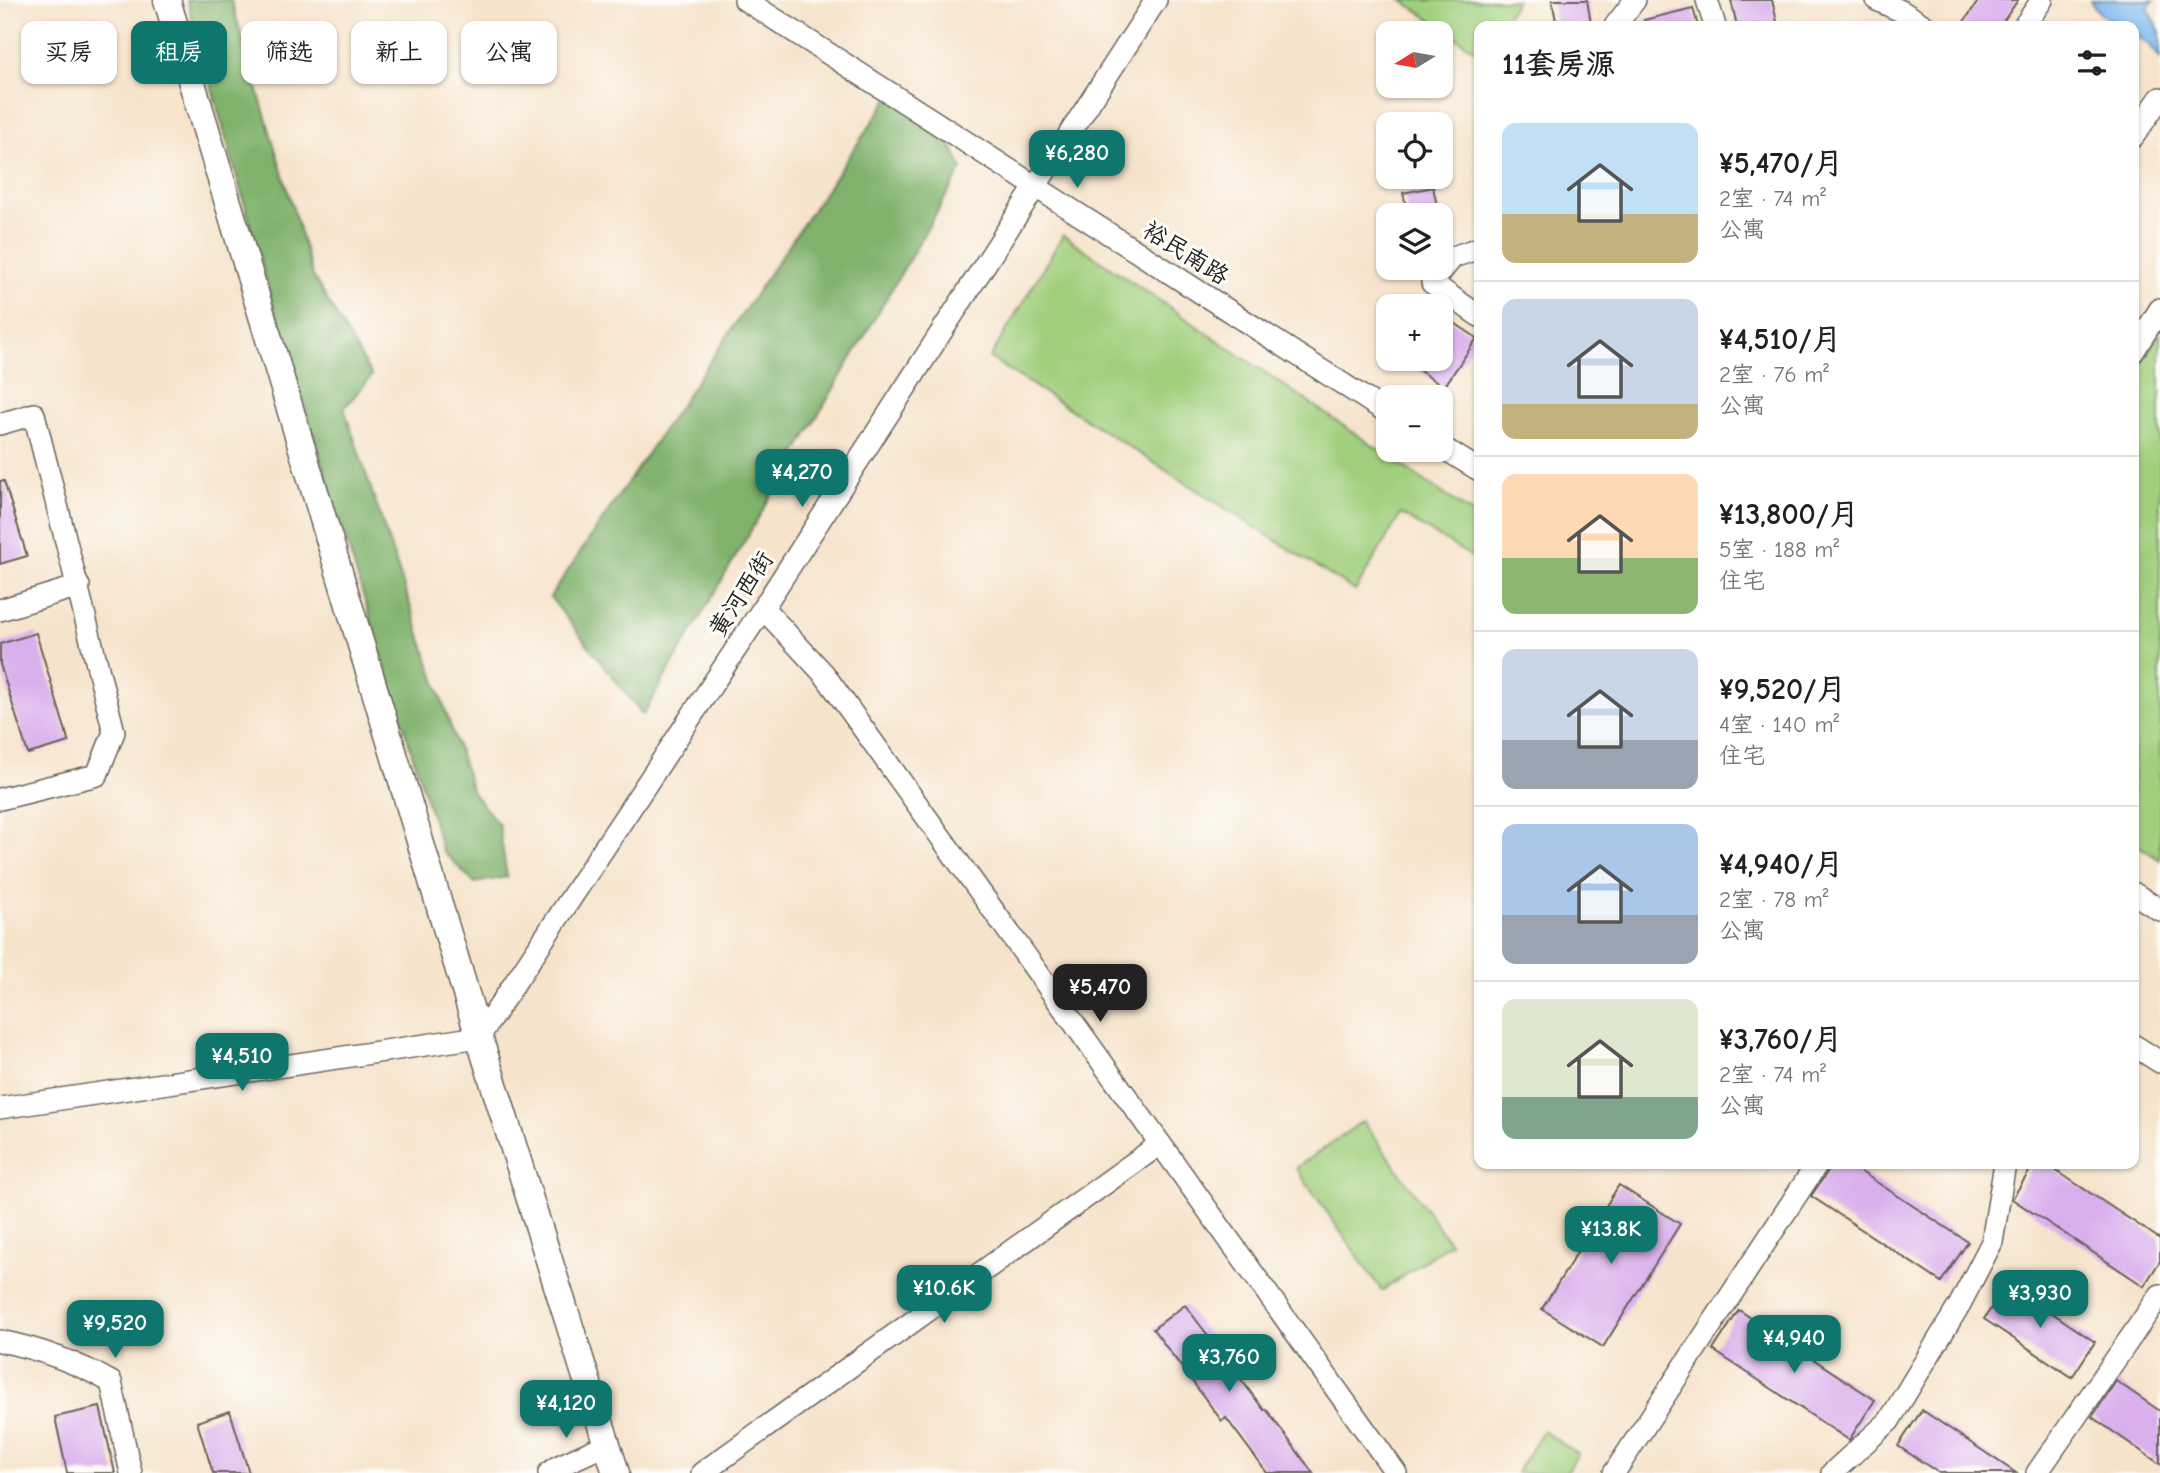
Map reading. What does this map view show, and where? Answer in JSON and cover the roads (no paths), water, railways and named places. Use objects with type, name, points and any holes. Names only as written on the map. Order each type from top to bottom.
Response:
[{"type":"main road","points":[[167,0],[479,1037],[616,1473]]},
{"type":"street","name":"裕民南路","points":[[745,0],[1376,404]]},
{"type":"street","name":"黄河西街","points":[[479,1037],[763,608],[1156,0]]},
{"type":"street","points":[[1619,21],[1635,0]]},
{"type":"street","points":[[1707,0],[1713,21]]},
{"type":"street","points":[[1877,0],[1903,13]]},
{"type":"street","points":[[2027,21],[2042,0]]},
{"type":"street","points":[[2139,128],[2160,98]]},
{"type":"street","points":[[1474,250],[1453,257],[1432,283],[1474,312]]},
{"type":"street","points":[[2139,342],[2160,309]]},
{"type":"street","points":[[0,424],[34,414],[114,732],[97,775],[0,799]]},
{"type":"street","points":[[1453,454],[1474,467]]},
{"type":"street","points":[[0,610],[79,586]]},
{"type":"street","points":[[763,608],[824,674],[1396,1473]]},
{"type":"street","points":[[2139,897],[2160,911]]},
{"type":"street","points":[[0,1108],[479,1037]]},
{"type":"street","points":[[2139,1049],[2160,1062]]},
{"type":"street","points":[[702,1473],[1160,1144]]},
{"type":"street","points":[[1614,1473],[1814,1169]]},
{"type":"street","points":[[1832,1473],[1889,1421],[1960,1304],[1992,1242],[2004,1169]]},
{"type":"street","points":[[2037,1473],[2160,1295]]},
{"type":"street","points":[[0,1341],[82,1365],[111,1382],[131,1473]]},
{"type":"street","points":[[549,1473],[607,1444]]},
{"type":"water","points":[[2090,0],[2154,0],[2148,8],[2160,32],[2160,58],[2149,44],[2139,38],[2139,21],[2113,21]]}]
